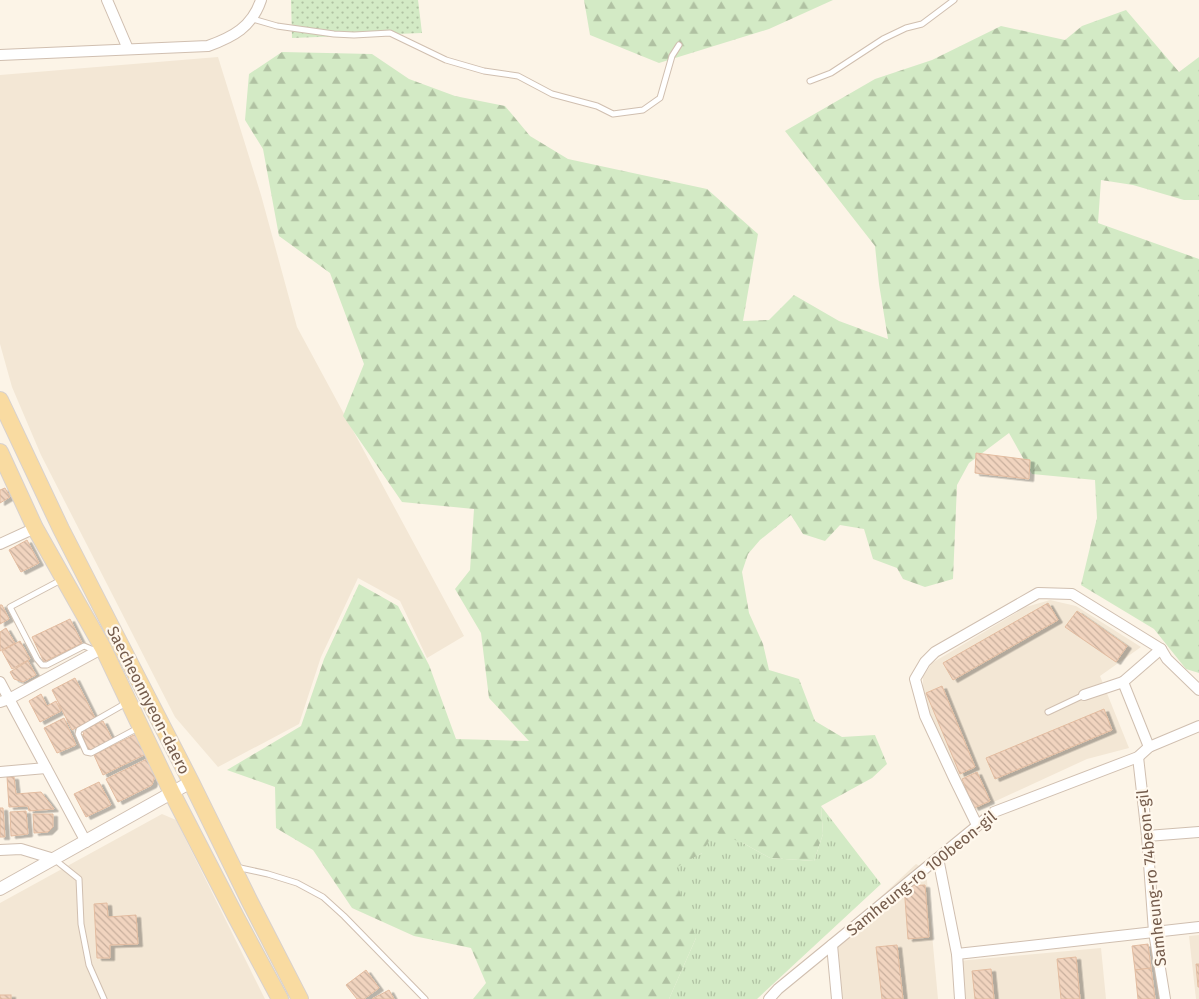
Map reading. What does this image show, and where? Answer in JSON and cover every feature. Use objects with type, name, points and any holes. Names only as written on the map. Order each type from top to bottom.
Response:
[{"type":"main road","name":"Saecheonnyeon-daero","points":[[0,400],[61,529],[300,999]]},
{"type":"main road","name":"Saecheonnyeon-daero","points":[[0,452],[35,528],[64,578],[99,649],[127,698],[172,793],[280,999]]},
{"type":"street","points":[[106,0],[128,50]]},
{"type":"street","points":[[0,55],[208,46],[233,36],[253,18],[261,0]]},
{"type":"street","points":[[0,544],[35,528]]},
{"type":"street","points":[[977,824],[925,716],[915,679],[925,662],[935,652],[1038,594],[1072,594],[1161,649],[1167,659],[1199,690]]},
{"type":"street","points":[[4,700],[99,649]]},
{"type":"street","points":[[1084,695],[1122,682],[1161,649]]},
{"type":"street","points":[[0,682],[4,700],[46,768],[86,842]]},
{"type":"street","points":[[1122,682],[1149,747]]},
{"type":"street","name":"Samheung-ro 100beon-gil","points":[[769,999],[778,988],[994,812],[1138,757],[1149,747],[1199,726]]},
{"type":"street","name":"Samheung-ro 74beon-gil","points":[[1138,757],[1147,836],[1154,932],[1165,999]]},
{"type":"street","points":[[0,772],[46,768]]},
{"type":"street","points":[[0,889],[191,782]]},
{"type":"street","points":[[1147,836],[1199,832]]},
{"type":"street","points":[[0,850],[21,849],[54,859]]},
{"type":"street","points":[[938,858],[957,954],[960,999]]},
{"type":"street","points":[[957,954],[1199,927]]},
{"type":"street","points":[[832,945],[837,999]]},
{"type":"lane","points":[[810,81],[831,73],[883,39],[906,28],[922,24],[954,0]]},
{"type":"lane","points":[[253,18],[277,26],[334,34],[390,33],[446,60],[484,71],[518,76],[552,94],[597,106],[613,114],[643,110],[660,98],[672,56],[679,45]]},
{"type":"lane","points":[[64,578],[10,606],[37,659],[42,665],[48,665],[84,646],[99,649]]},
{"type":"lane","points":[[1048,712],[1084,695]]},
{"type":"lane","points":[[127,698],[121,706],[79,730],[78,734],[86,752],[91,753],[141,727]]},
{"type":"lane","points":[[54,859],[78,879],[81,924],[89,965],[104,999]]},
{"type":"lane","points":[[232,865],[290,881],[323,897],[425,999]]},
{"type":"shaded area","points":[[218,57],[261,195],[297,327],[464,636],[427,658],[400,601],[358,578],[321,657],[299,724],[218,767],[175,717],[41,455],[12,387],[0,344],[0,75]]},
{"type":"shaded area","points":[[1050,600],[1076,606],[1141,647],[1100,676],[1129,748],[1087,759],[972,812],[923,696],[923,677],[932,663],[1026,607]]},
{"type":"shaded area","points":[[162,814],[176,820],[265,999],[0,999],[0,903]]},
{"type":"shaded area","points":[[916,864],[926,870],[938,999],[842,999],[836,939]]},
{"type":"shaded area","points":[[1199,935],[1199,999],[1196,999],[1189,936]]},
{"type":"shaded area","points":[[1101,948],[1106,999],[962,999],[958,961]]},
{"type":"green space","points":[[291,0],[418,0],[422,33],[292,38]]},
{"type":"green space","points":[[584,0],[833,0],[769,29],[659,63],[590,35]]},
{"type":"green space","points":[[1126,10],[1179,72],[1199,57],[1199,200],[1184,200],[1133,185],[1101,180],[1098,223],[1199,259],[1199,673],[1186,669],[1154,629],[1081,585],[1097,518],[1095,480],[1032,474],[1009,433],[969,463],[957,485],[953,579],[925,587],[903,579],[897,568],[873,559],[864,529],[840,525],[825,541],[803,534],[791,515],[760,540],[748,554],[742,572],[749,613],[763,644],[769,670],[799,679],[815,721],[842,737],[875,735],[887,764],[872,778],[821,806],[823,834],[814,861],[770,858],[743,843],[702,853],[689,861],[696,938],[669,999],[473,999],[486,983],[471,948],[414,936],[352,908],[313,850],[276,828],[275,787],[227,770],[301,726],[324,659],[359,584],[398,606],[429,665],[456,739],[529,741],[489,698],[481,633],[455,589],[470,570],[474,509],[402,502],[343,416],[364,364],[330,273],[279,236],[263,149],[245,120],[249,74],[282,52],[372,54],[409,79],[455,96],[505,106],[530,136],[568,159],[707,189],[758,234],[743,321],[769,320],[794,295],[839,321],[888,339],[875,246],[785,131],[875,79],[932,60],[1001,26],[1065,40],[1082,26]]},
{"type":"green space","points":[[821,806],[881,884],[757,999],[669,999],[696,938],[672,870],[702,853],[714,832],[743,843],[770,858],[814,861],[823,834]]},
{"type":"building","points":[[976,453],[1030,460],[1029,479],[975,473]]},
{"type":"building","points":[[5,488],[10,497],[0,503],[0,490]]},
{"type":"building","points":[[27,540],[39,563],[21,572],[9,550]]},
{"type":"building","points":[[1048,603],[1058,620],[953,680],[943,663]]},
{"type":"building","points":[[0,605],[2,605],[9,619],[0,624]]},
{"type":"building","points":[[1077,611],[1127,646],[1116,662],[1065,627]]},
{"type":"building","points":[[70,619],[82,643],[44,662],[32,637]]},
{"type":"building","points":[[6,628],[15,643],[0,651],[0,632]]},
{"type":"building","points":[[20,641],[30,659],[12,669],[2,651]]},
{"type":"building","points":[[28,661],[36,675],[23,682],[14,679],[10,672]]},
{"type":"building","points":[[75,678],[95,718],[72,730],[52,690]]},
{"type":"building","points":[[942,686],[975,767],[960,774],[926,693]]},
{"type":"building","points":[[41,694],[47,706],[56,701],[61,711],[40,722],[29,701]]},
{"type":"building","points":[[1104,709],[1112,730],[995,779],[986,758]]},
{"type":"building","points":[[64,718],[76,745],[57,753],[44,728]]},
{"type":"building","points":[[103,721],[112,739],[89,751],[82,731]]},
{"type":"building","points":[[138,733],[148,753],[103,775],[94,755]]},
{"type":"building","points":[[149,758],[156,772],[152,785],[118,802],[106,779]]},
{"type":"building","points":[[977,772],[990,801],[974,808],[962,779]]},
{"type":"building","points":[[7,777],[14,777],[16,794],[41,792],[54,809],[29,811],[28,806],[9,807]]},
{"type":"building","points":[[99,782],[111,805],[86,817],[74,794]]},
{"type":"building","points":[[0,808],[3,808],[5,837],[0,837]]},
{"type":"building","points":[[26,811],[28,834],[11,836],[10,812]]},
{"type":"building","points":[[33,814],[53,814],[53,827],[48,832],[34,833]]},
{"type":"building","points":[[925,885],[929,937],[908,939],[904,886]]},
{"type":"building","points":[[107,903],[108,917],[136,915],[138,944],[110,945],[110,958],[97,958],[94,904]]},
{"type":"building","points":[[1148,944],[1151,968],[1135,970],[1132,946]]},
{"type":"building","points":[[897,945],[903,999],[882,999],[876,947]]},
{"type":"building","points":[[1076,957],[1080,999],[1061,999],[1057,959]]},
{"type":"building","points":[[1196,964],[1199,964],[1199,987],[1198,987]]},
{"type":"building","points":[[1151,968],[1155,999],[1138,999],[1135,970]]},
{"type":"building","points":[[991,969],[994,999],[975,999],[972,971]]},
{"type":"building","points":[[366,970],[379,988],[364,999],[357,999],[346,985]]},
{"type":"building","points":[[389,990],[394,999],[372,999]]},
{"type":"building","points":[[0,995],[11,995],[11,999],[0,999]]}]
